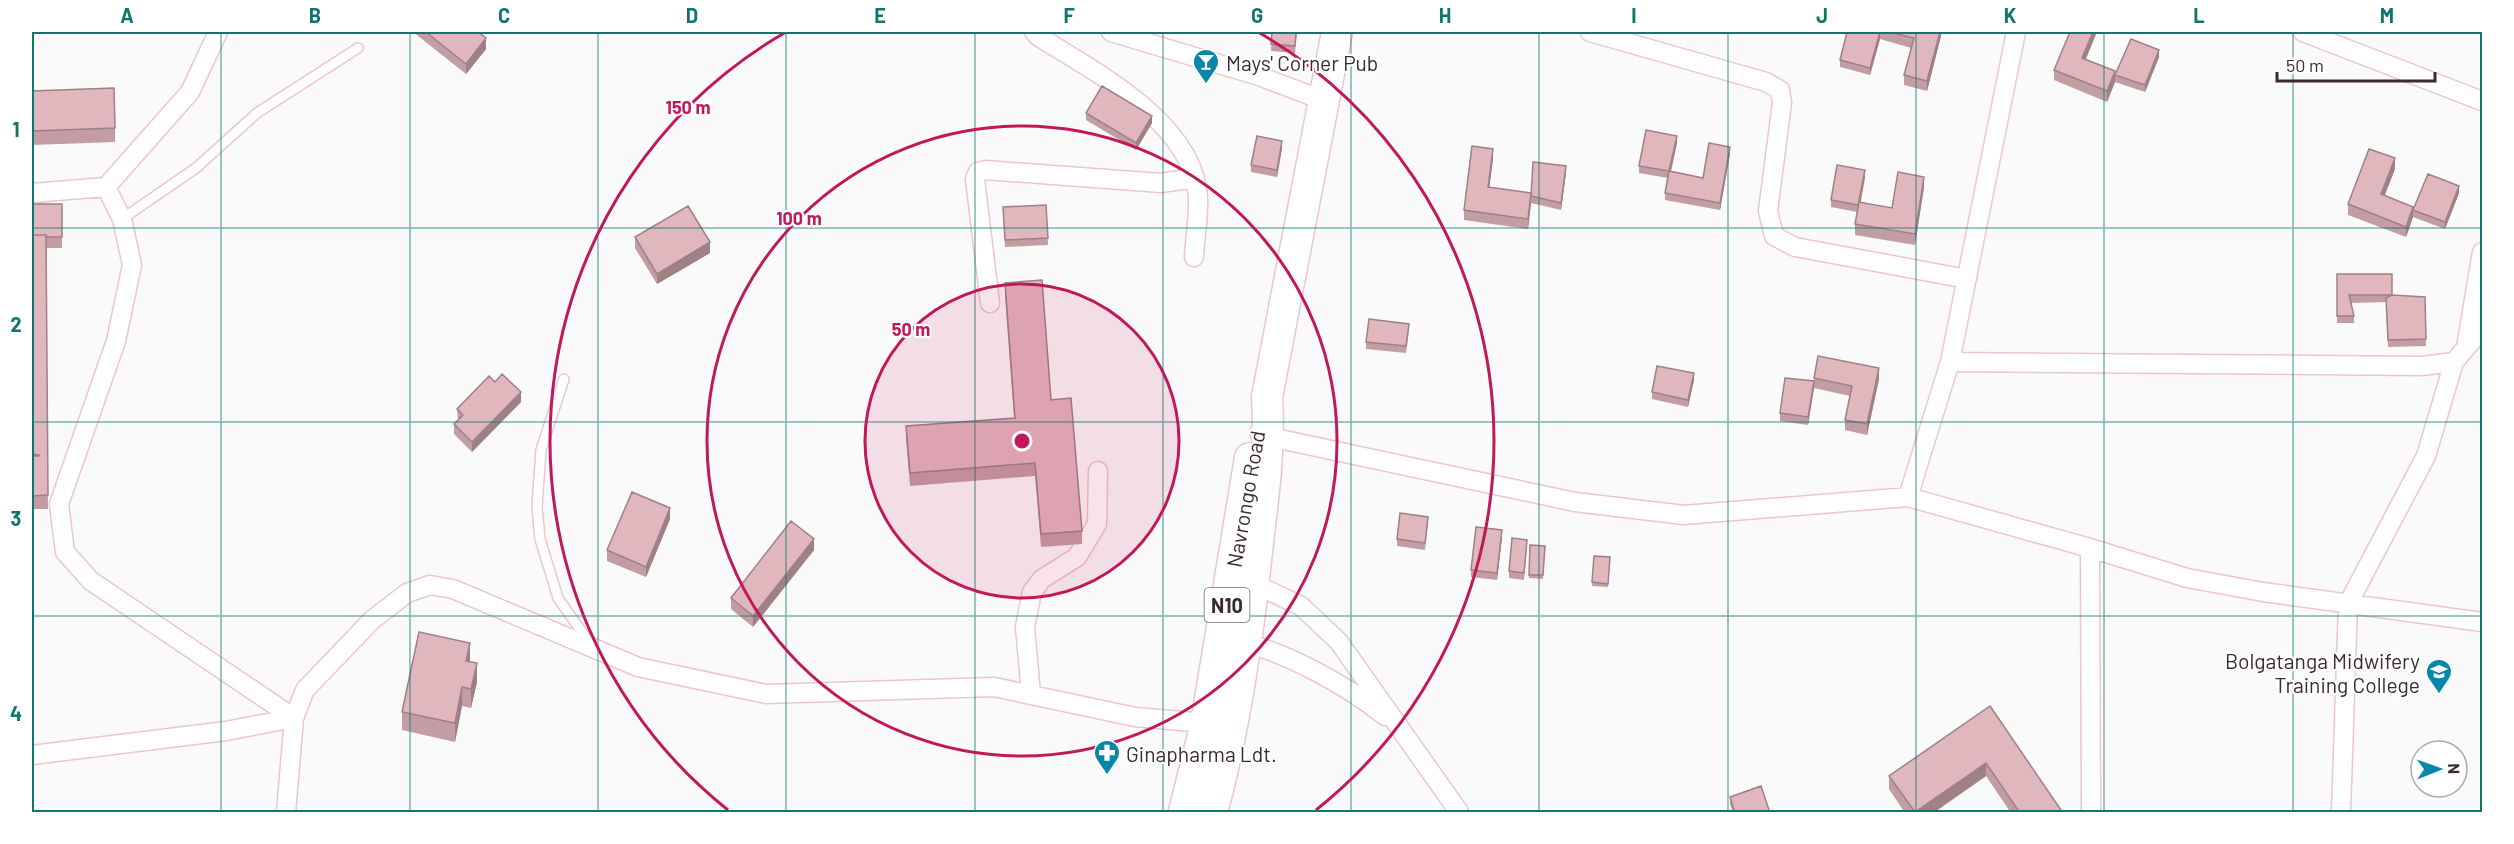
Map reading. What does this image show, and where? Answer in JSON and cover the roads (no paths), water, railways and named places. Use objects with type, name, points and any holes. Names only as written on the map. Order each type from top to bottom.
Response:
[{"type":"highway","name":"N10","points":[[1325,101],[1337,32]]},
{"type":"highway","name":"Navrongo Road","points":[[1212,813],[1232,730],[1234,641],[1267,398],[1325,101]]},
{"type":"highway","name":"Navrongo Road","points":[[1184,813],[1206,723],[1234,641]]},
{"type":"street","points":[[32,193],[106,187],[190,92],[218,32]]},
{"type":"street","points":[[1034,32],[1133,96],[1179,143],[1194,178],[1198,196],[1194,256]]},
{"type":"street","points":[[1111,32],[1259,76],[1325,101]]},
{"type":"street","points":[[1590,32],[1766,82],[1780,90],[1782,103],[1768,211],[1774,236],[1795,248],[1967,279]]},
{"type":"street","points":[[1908,497],[1950,362],[2016,32]]},
{"type":"street","points":[[2303,32],[2482,101]]},
{"type":"street","points":[[990,303],[975,179],[978,172],[985,170],[1161,183],[1194,178]]},
{"type":"street","points":[[106,187],[122,219],[132,265],[116,341],[59,504],[66,552],[91,581],[294,717]]},
{"type":"street","points":[[2341,813],[2348,604],[2426,456],[2460,355],[2482,252]]},
{"type":"street","points":[[1950,362],[2422,366],[2460,355],[2482,329]]},
{"type":"street","points":[[1262,434],[1575,502],[1684,514],[1908,497],[2187,578],[2263,592],[2482,622]]},
{"type":"street","points":[[1031,694],[1025,627],[1032,592],[1042,579],[1077,558],[1097,524],[1098,471]]},
{"type":"street","points":[[2090,548],[2091,813]]},
{"type":"street","points":[[286,813],[294,717],[305,690],[372,620],[407,593],[430,585],[453,589],[638,667],[766,694],[994,687],[1135,717],[1206,723]]},
{"type":"street","points":[[1242,585],[1268,590],[1301,606],[1339,642],[1403,730],[1459,813]]},
{"type":"street","points":[[1234,641],[1346,686],[1403,730]]},
{"type":"street","points":[[32,754],[226,731],[294,717]]},
{"type":"lane","points":[[122,219],[196,168],[257,113],[358,48]]},
{"type":"lane","points":[[564,379],[541,450],[537,507],[540,539],[558,598],[594,648]]},
{"type":"place","name":"Mays' Corner Pub","points":[[1206,85]]},
{"type":"place","name":"Bolgatanga Midwifery Training College","points":[[2439,695]]},
{"type":"place","name":"Ginapharma Ldt.","points":[[1107,776]]}]
